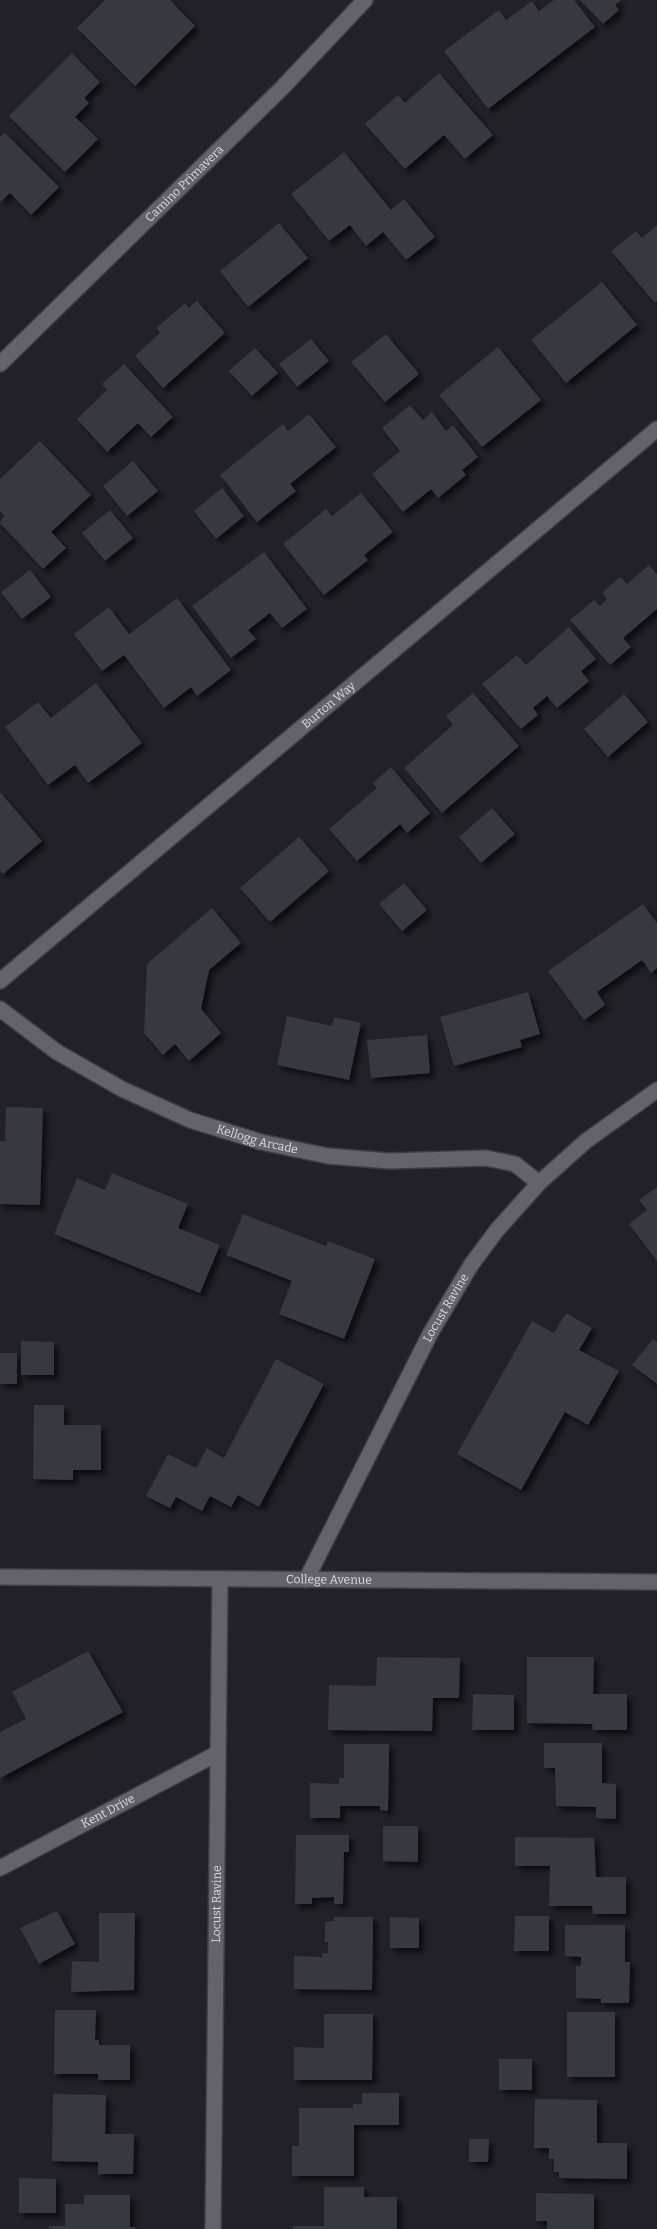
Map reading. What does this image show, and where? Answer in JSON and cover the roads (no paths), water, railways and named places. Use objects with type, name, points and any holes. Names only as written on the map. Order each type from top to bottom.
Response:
[{"type":"street","name":"Camino Primavera","points":[[0,364],[283,87],[365,0]]},
{"type":"street","name":"Burton Way","points":[[0,981],[657,429]]},
{"type":"street","name":"Kellogg Arcade","points":[[0,1009],[57,1052],[122,1089],[190,1120],[261,1142],[328,1156],[389,1161],[486,1158],[515,1164],[539,1183]]},
{"type":"street","name":"Locust Ravine","points":[[306,1580],[430,1334],[471,1265],[497,1230],[539,1183],[586,1141],[657,1090]]},
{"type":"street","name":"College Avenue","points":[[0,1577],[657,1582]]},
{"type":"street","name":"Locust Ravine","points":[[213,2229],[220,1579]]},
{"type":"street","name":"Kent Drive","points":[[0,1868],[218,1753]]}]
